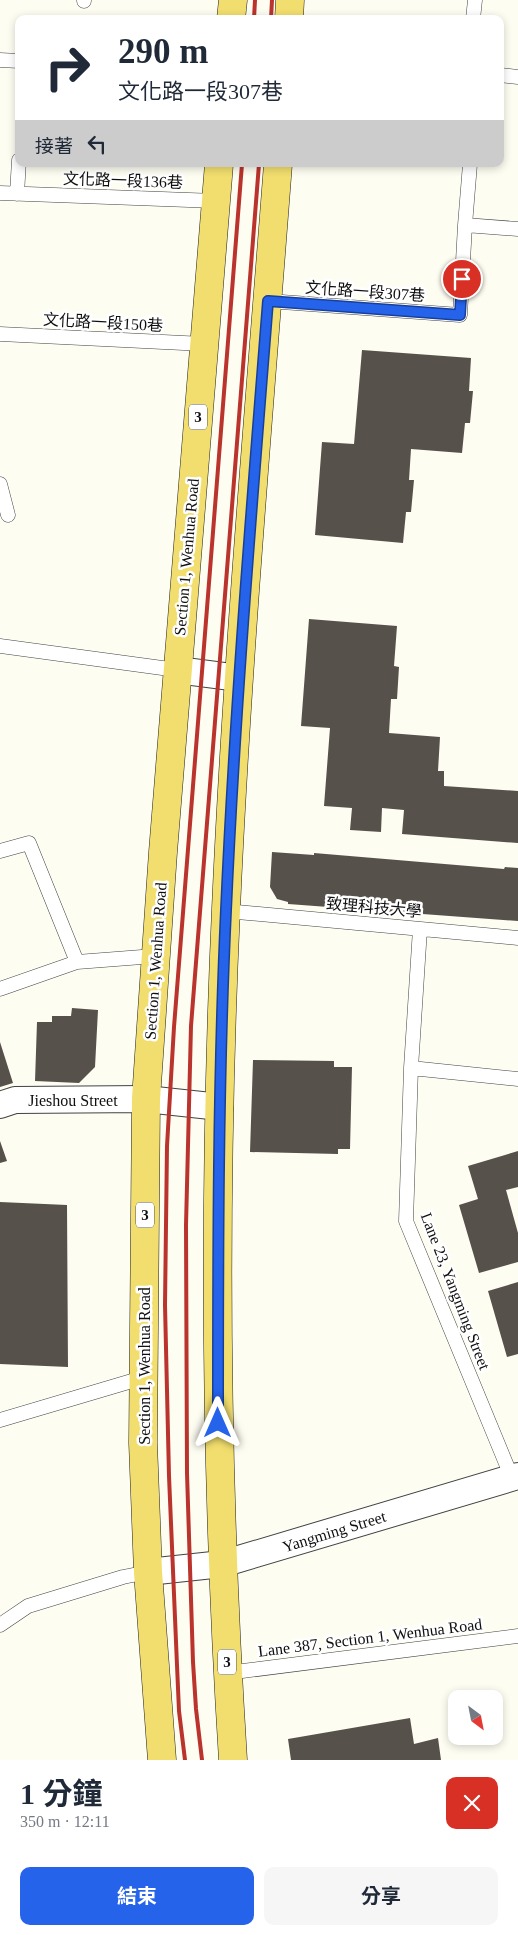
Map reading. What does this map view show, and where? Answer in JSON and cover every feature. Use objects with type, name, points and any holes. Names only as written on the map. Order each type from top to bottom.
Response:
[{"type":"main road","points":[[231,15],[233,0]]},
{"type":"main road","points":[[289,15],[290,0]]},
{"type":"main road","name":"Section 1, Wenhua Road","points":[[162,1760],[148,1572],[142,1378],[146,1099],[177,670],[219,167]]},
{"type":"main road","name":"3","points":[[233,1760],[222,1564],[218,1423],[220,1107],[226,911],[239,678],[278,167]]},
{"type":"street","points":[[177,670],[239,678]]},
{"type":"street","name":"Jieshou Street","points":[[0,1105],[15,1100],[146,1099],[220,1107]]},
{"type":"street","name":"Yangming Street","points":[[148,1572],[222,1564],[515,1477]]},
{"type":"lane","points":[[473,15],[475,0]]},
{"type":"lane","points":[[0,60],[15,62]]},
{"type":"lane","points":[[504,75],[518,76]]},
{"type":"lane","points":[[17,194],[19,167]]},
{"type":"lane","points":[[470,167],[465,225],[518,229]]},
{"type":"lane","name":"文化路一段136巷","points":[[0,193],[216,201]]},
{"type":"lane","name":"文化路一段307巷","points":[[268,301],[460,315],[465,225]]},
{"type":"lane","name":"文化路一段150巷","points":[[0,334],[204,344]]},
{"type":"lane","points":[[0,484],[8,515]]},
{"type":"lane","points":[[0,646],[177,670]]},
{"type":"lane","points":[[0,851],[29,843],[77,962]]},
{"type":"lane","name":"致理科技大學","points":[[226,911],[518,938]]},
{"type":"lane","name":"Lane 23, Yangming Street","points":[[420,929],[406,1221],[515,1477]]},
{"type":"lane","points":[[0,989],[77,962],[155,956]]},
{"type":"lane","points":[[412,1068],[518,1078]]},
{"type":"lane","points":[[0,1420],[142,1378]]},
{"type":"lane","points":[[0,1626],[28,1606],[148,1572]]},
{"type":"lane","name":"Lane 387, Section 1, Wenhua Road","points":[[227,1673],[518,1636]]},
{"type":"building","points":[[362,350],[471,358],[469,391],[473,391],[470,423],[465,423],[462,453],[411,449],[409,480],[414,480],[411,512],[406,512],[403,543],[315,535],[322,442],[354,444]]},
{"type":"building","points":[[309,619],[397,626],[394,666],[399,667],[397,699],[391,699],[389,733],[440,737],[438,771],[444,771],[444,786],[518,791],[518,843],[402,834],[404,810],[382,808],[381,832],[350,830],[352,808],[324,806],[330,728],[301,726]]},
{"type":"building","points":[[272,852],[314,855],[314,853],[504,869],[505,867],[518,868],[518,921],[288,904],[288,902],[277,899],[270,887]]},
{"type":"building","points":[[72,1008],[98,1010],[95,1067],[79,1083],[35,1081],[37,1022],[52,1022],[52,1016],[71,1016]]},
{"type":"building","points":[[0,1042],[13,1083],[0,1087]]},
{"type":"building","points":[[253,1060],[334,1061],[334,1067],[352,1067],[350,1149],[338,1149],[338,1154],[250,1152]]},
{"type":"building","points":[[0,1141],[7,1161],[0,1163]]},
{"type":"building","points":[[518,1151],[518,1187],[506,1190],[518,1233],[518,1262],[479,1273],[459,1205],[478,1199],[468,1166]]},
{"type":"building","points":[[0,1202],[67,1205],[68,1367],[0,1364]]},
{"type":"building","points":[[518,1282],[518,1354],[507,1357],[488,1291]]},
{"type":"building","points":[[410,1718],[414,1744],[438,1738],[441,1760],[291,1760],[288,1739]]},
{"type":"railway","points":[[254,15],[255,0]]},
{"type":"railway","points":[[271,15],[272,0]]},
{"type":"railway","points":[[185,1760],[179,1711],[169,1476],[165,1305],[167,1146],[174,1027],[242,167]]},
{"type":"railway","points":[[202,1760],[193,1662],[187,1473],[186,1225],[191,1026],[259,167]]},
{"type":"route","points":[[218,1423],[220,1107],[226,911],[237,703],[268,301],[460,315],[462,279]]}]
